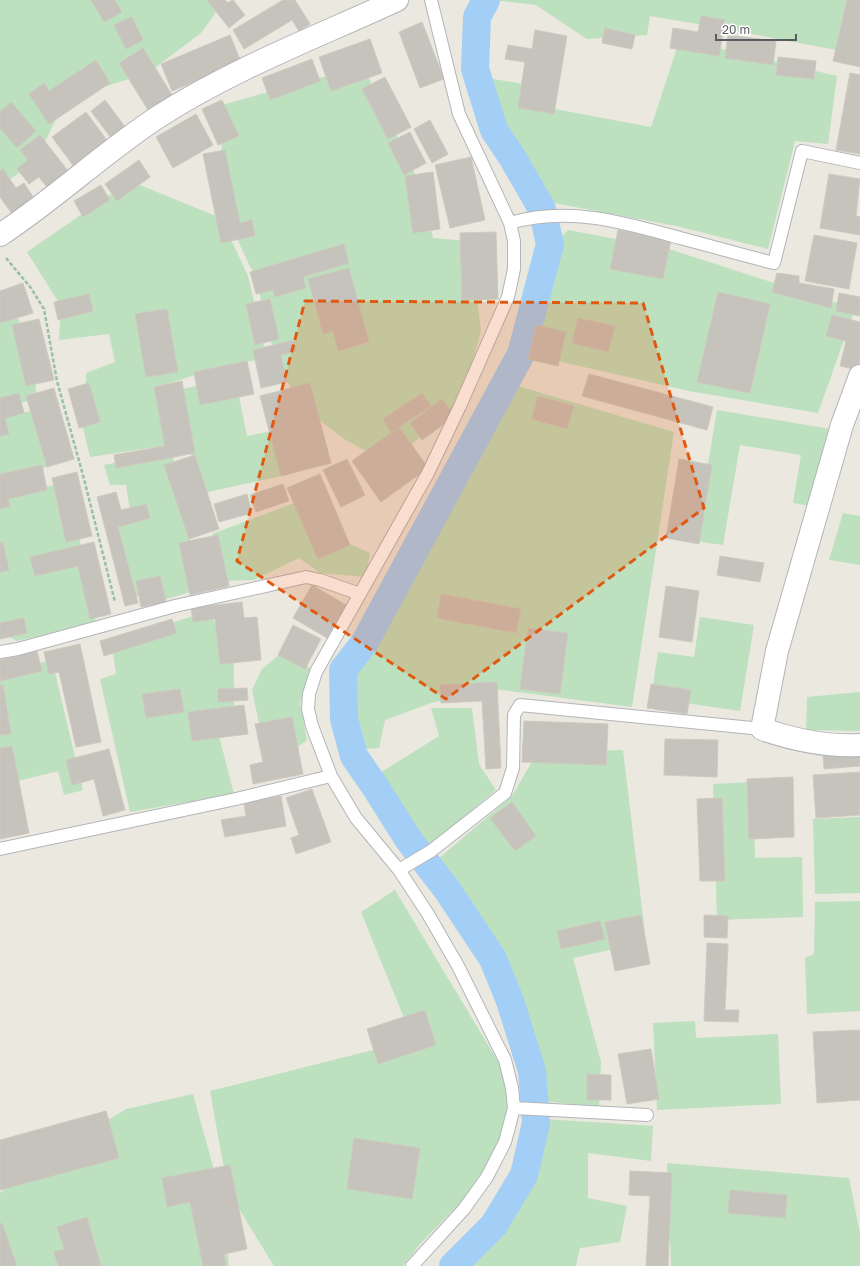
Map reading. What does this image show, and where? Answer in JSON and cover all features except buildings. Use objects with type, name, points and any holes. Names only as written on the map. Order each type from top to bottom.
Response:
[{"type":"street","points":[[0,235],[26,218],[98,160],[134,134],[198,92],[397,0]]},
{"type":"street","points":[[860,376],[842,425],[779,644],[762,729],[788,738],[808,742],[845,746],[860,745]]},
{"type":"lane","points":[[412,1266],[464,1209],[487,1177],[505,1142],[518,1108],[505,1060],[458,966],[428,914],[398,870],[356,818],[331,776],[312,726],[308,710],[309,694],[316,672],[428,473],[460,406],[508,297],[514,269],[514,241],[510,223],[459,114],[430,0]]},
{"type":"lane","points":[[510,223],[530,217],[587,216],[631,224],[774,263],[802,151],[860,163]]},
{"type":"lane","points":[[0,652],[18,649],[175,606],[306,577],[320,580],[360,594]]},
{"type":"lane","points":[[398,870],[431,851],[505,793],[513,768],[514,715],[520,706],[762,729]]},
{"type":"lane","points":[[0,849],[236,799],[331,776]]},
{"type":"lane","points":[[518,1108],[647,1115]]},
{"type":"path","points":[[5,258],[31,288],[44,309],[57,382],[84,479],[120,621]]},
{"type":"highlighted area","points":[[305,301],[643,303],[704,508],[446,699],[237,561]]},
{"type":"green space","points":[[0,0],[225,0],[201,33],[148,73],[66,99],[35,162],[0,186]]},
{"type":"green space","points":[[493,0],[860,0],[860,54],[650,16],[647,35],[587,39],[536,5]]},
{"type":"green space","points":[[680,39],[837,76],[828,144],[795,141],[768,249],[676,226],[554,203],[521,154],[499,113],[493,79],[536,86],[533,105],[651,127]]},
{"type":"green space","points":[[363,66],[422,188],[433,238],[470,241],[481,331],[462,401],[445,418],[388,463],[344,439],[305,409],[277,366],[255,274],[250,267],[227,216],[218,106]]},
{"type":"green space","points":[[130,181],[221,218],[248,276],[267,358],[228,365],[163,385],[176,444],[90,457],[74,391],[86,391],[86,373],[115,362],[109,334],[59,340],[61,306],[27,252]]},
{"type":"green space","points":[[568,230],[669,249],[855,309],[818,413],[689,391],[531,355],[539,307],[554,245]]},
{"type":"green space","points":[[0,301],[9,305],[35,346],[36,400],[0,406]]},
{"type":"green space","points":[[235,377],[247,436],[282,429],[291,474],[199,494],[178,390]]},
{"type":"green space","points":[[518,386],[674,432],[632,707],[486,688],[431,703],[385,720],[379,748],[361,749],[354,744],[347,720],[347,673],[368,645],[488,426]]},
{"type":"green space","points":[[38,410],[56,460],[26,480],[0,484],[0,416]]},
{"type":"green space","points":[[717,410],[830,429],[816,507],[793,503],[801,455],[740,445],[723,545],[695,541]]},
{"type":"green space","points":[[172,451],[200,589],[156,602],[153,595],[130,597],[109,522],[131,517],[126,485],[110,485],[104,465]]},
{"type":"green space","points":[[61,484],[72,502],[96,623],[17,641],[0,632],[0,494]]},
{"type":"green space","points":[[297,502],[337,538],[370,553],[366,577],[320,573],[299,558],[254,580],[219,581],[212,534]]},
{"type":"green space","points":[[843,513],[860,516],[860,565],[829,560]]},
{"type":"green space","points":[[203,613],[234,637],[234,723],[217,728],[234,794],[130,812],[100,679],[116,674],[111,642]]},
{"type":"green space","points":[[700,617],[754,625],[740,711],[651,698],[658,652],[694,657]]},
{"type":"green space","points":[[285,650],[311,669],[300,704],[307,740],[279,760],[264,747],[252,690],[262,669]]},
{"type":"green space","points":[[52,660],[83,790],[64,795],[58,771],[6,784],[0,758],[0,672]]},
{"type":"green space","points":[[860,692],[860,731],[806,730],[807,697]]},
{"type":"green space","points":[[431,708],[472,708],[479,764],[496,790],[429,846],[422,848],[375,776],[439,736]]},
{"type":"green space","points":[[623,750],[646,942],[573,958],[601,1062],[599,1107],[543,1101],[537,1057],[511,983],[488,934],[437,860],[512,796],[537,753]]},
{"type":"green space","points":[[753,782],[755,858],[802,857],[803,917],[717,920],[713,784]]},
{"type":"green space","points":[[860,817],[860,893],[815,894],[813,819]]},
{"type":"green space","points":[[395,890],[500,1065],[511,1102],[503,1139],[486,1171],[458,1205],[420,1244],[403,1266],[274,1266],[228,1191],[210,1091],[413,1040],[361,912]]},
{"type":"green space","points":[[860,901],[860,1011],[807,1014],[805,958],[814,954],[815,902]]},
{"type":"green space","points":[[695,1021],[696,1038],[778,1034],[781,1104],[657,1110],[653,1023]]},
{"type":"green space","points":[[193,1094],[222,1199],[229,1266],[0,1266],[0,1193],[28,1168],[126,1109]]},
{"type":"green space","points":[[544,1119],[653,1126],[651,1161],[588,1153],[588,1198],[627,1206],[620,1242],[580,1248],[576,1266],[463,1266],[503,1227],[528,1179]]},
{"type":"green space","points":[[667,1163],[849,1178],[860,1233],[860,1266],[671,1266]]},
{"type":"waterway","points":[[453,1266],[494,1225],[524,1175],[536,1123],[532,1071],[510,1001],[493,959],[448,891],[408,839],[354,756],[344,719],[343,670],[365,642],[521,354],[550,244],[542,209],[512,157],[494,130],[475,69],[477,17],[486,0]]}]
